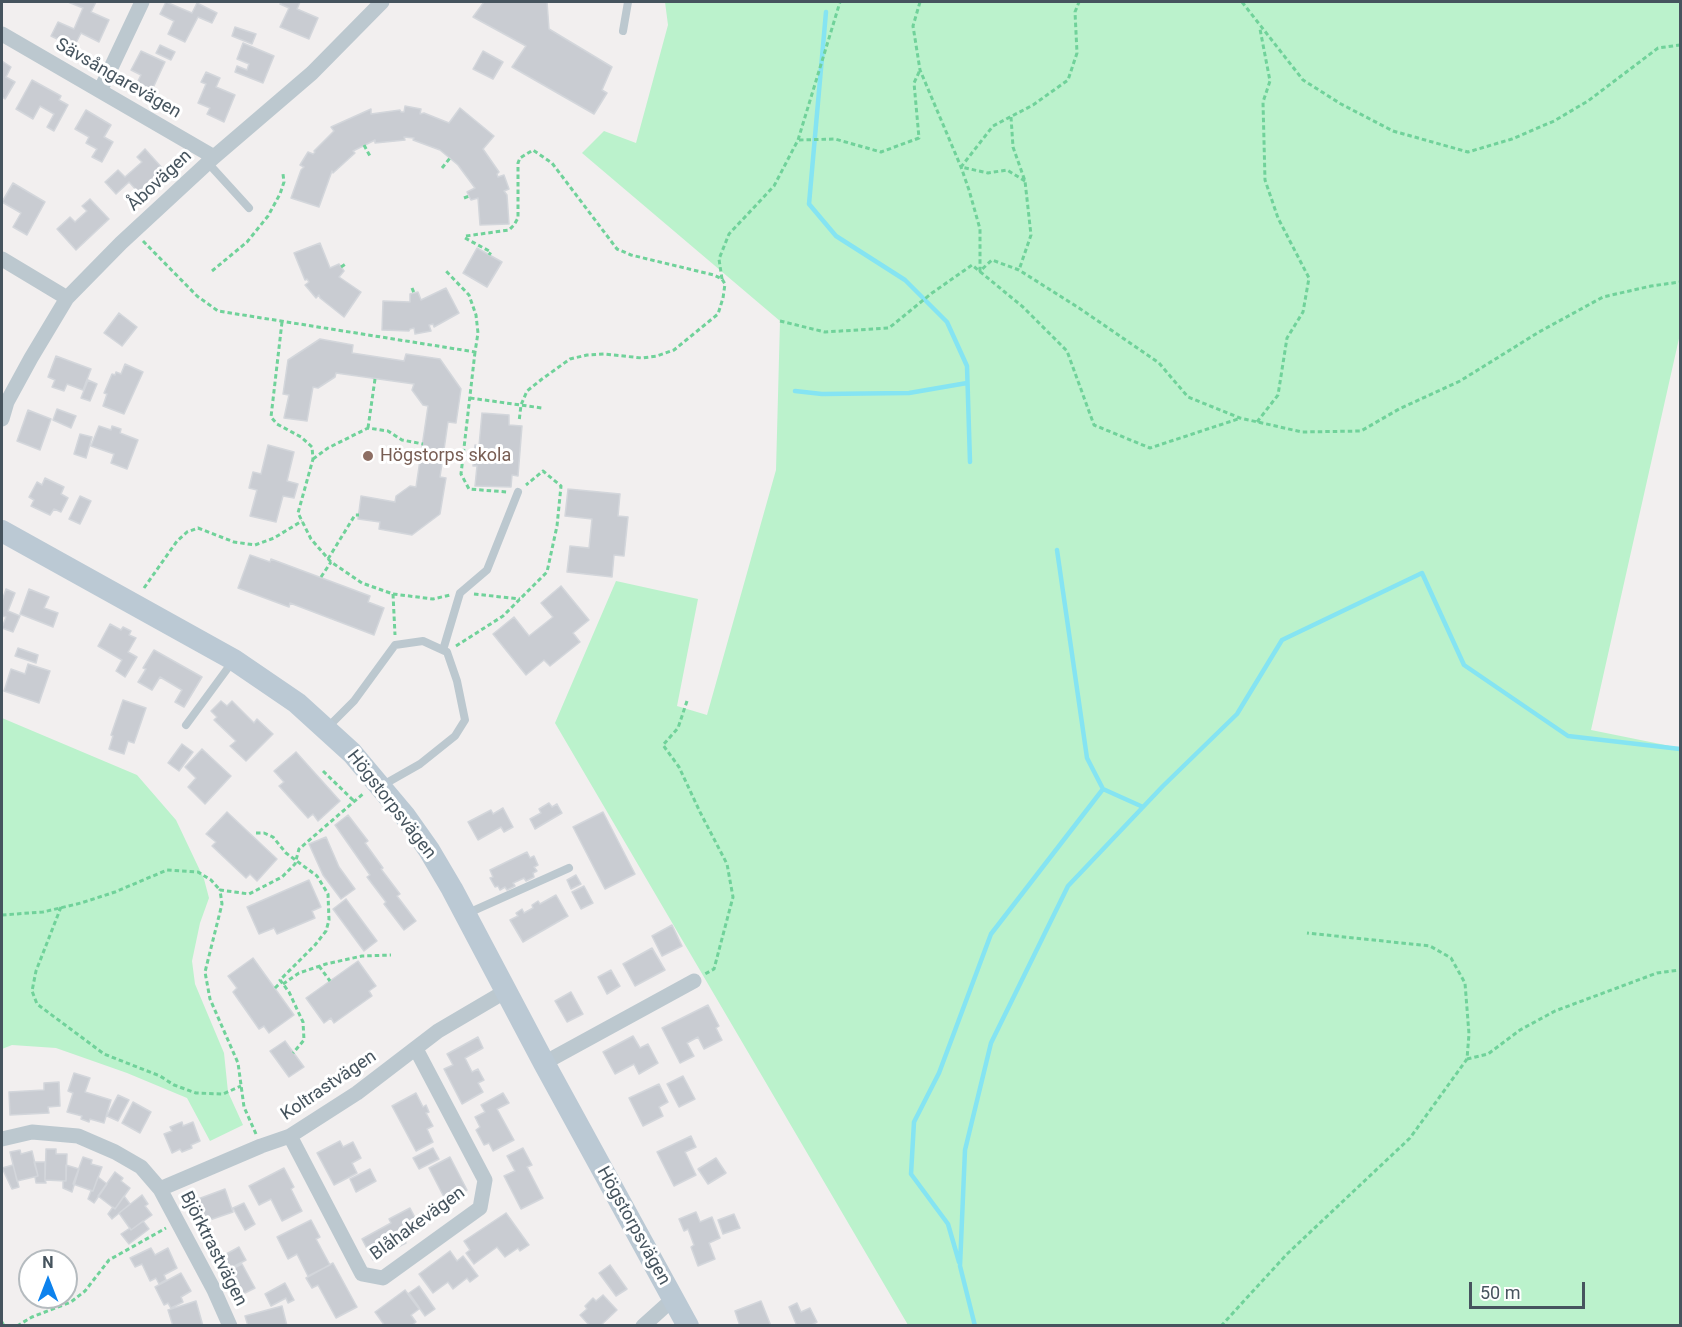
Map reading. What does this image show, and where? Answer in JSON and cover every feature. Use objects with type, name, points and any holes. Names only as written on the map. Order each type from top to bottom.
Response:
[{"type":"street","points":[[100,91],[142,2]]},
{"type":"street","name":"Åbovägen","points":[[2,419],[8,402],[31,358],[67,298],[211,160],[312,73],[382,2]]},
{"type":"street","name":"Sävsångarevägen","points":[[2,34],[211,160]]},
{"type":"street","points":[[2,260],[67,298]]},
{"type":"street","name":"Högstorpsvägen","points":[[2,531],[234,660],[297,703],[352,753],[379,784],[429,850],[688,1326]]},
{"type":"street","points":[[544,1063],[694,981]]},
{"type":"street","name":"Koltrastvägen","points":[[160,1190],[261,1146],[290,1137],[357,1093],[438,1031],[506,991]]},
{"type":"street","name":"Blåhakevägen","points":[[290,1137],[362,1274],[383,1278],[480,1208],[485,1180],[416,1049]]},
{"type":"street","name":"Björktrastvägen","points":[[2,1139],[32,1132],[78,1136],[115,1152],[141,1167],[160,1190],[178,1221],[230,1326]]},
{"type":"street","points":[[644,1326],[673,1299]]},
{"type":"lane","points":[[623,31],[628,2]]},
{"type":"lane","points":[[211,160],[249,208]]},
{"type":"lane","points":[[379,784],[420,764],[455,736],[465,720],[457,681],[445,651],[460,593],[487,570],[518,492]]},
{"type":"lane","points":[[326,729],[354,701],[395,645],[423,640],[445,651]]},
{"type":"lane","points":[[186,725],[234,660]]},
{"type":"lane","points":[[465,914],[569,868]]},
{"type":"path","points":[[519,422],[521,405],[527,391],[570,360],[587,355],[604,354],[642,358],[657,356],[674,350],[718,314],[725,284],[719,259],[729,234],[774,186],[798,140],[840,2]]},
{"type":"path","points":[[920,2],[913,26],[920,70],[961,167],[980,229],[980,272]]},
{"type":"path","points":[[961,167],[993,126],[1033,105],[1068,80],[1077,53],[1075,12],[1079,2]]},
{"type":"path","points":[[1242,2],[1303,80],[1341,104],[1393,131],[1468,152],[1512,139],[1554,121],[1588,101],[1658,48],[1680,45]]},
{"type":"path","points":[[1257,422],[1278,395],[1287,338],[1303,312],[1309,278],[1278,218],[1265,180],[1263,102],[1270,81],[1260,26]]},
{"type":"path","points":[[798,140],[835,139],[881,152],[919,138],[914,83],[920,70]]},
{"type":"path","points":[[1011,117],[1013,147],[1025,181],[1031,235],[1019,270]]},
{"type":"path","points":[[364,145],[371,158]]},
{"type":"path","points":[[489,255],[491,252],[465,237],[509,230],[514,225],[518,218],[518,163],[520,158],[533,150],[552,163],[617,249],[631,255],[714,275],[722,279]]},
{"type":"path","points":[[442,168],[450,158]]},
{"type":"path","points":[[961,167],[988,173],[1007,170],[1025,181]]},
{"type":"path","points":[[212,272],[247,242],[268,216],[280,194],[284,182],[283,174]]},
{"type":"path","points":[[464,198],[469,196]]},
{"type":"path","points":[[134,232],[197,296],[218,311],[475,352]]},
{"type":"path","points":[[980,272],[992,260],[1019,270],[1159,363],[1188,397],[1240,418],[1302,432],[1361,430],[1399,409],[1460,381],[1539,332],[1603,297],[1680,282]]},
{"type":"path","points":[[341,267],[346,263]]},
{"type":"path","points":[[780,321],[825,332],[889,328],[972,265],[1023,307],[1067,351],[1094,425],[1150,448],[1240,418]]},
{"type":"path","points":[[445,651],[502,616],[547,572],[561,486],[543,471],[518,492],[469,489],[465,482],[461,474],[478,333],[476,315],[469,295],[446,270]]},
{"type":"path","points":[[412,288],[414,293]]},
{"type":"path","points":[[282,322],[271,417],[277,424],[301,437],[312,447],[313,459],[298,513],[311,539],[329,560],[362,583],[393,594],[433,599],[460,593],[520,599]]},
{"type":"path","points":[[368,428],[375,379]]},
{"type":"path","points":[[470,398],[542,408]]},
{"type":"path","points":[[313,459],[328,448],[368,428],[388,431],[402,440],[423,444]]},
{"type":"path","points":[[321,578],[355,515],[359,515]]},
{"type":"path","points":[[141,596],[146,584],[177,541],[188,532],[198,528],[234,542],[255,545],[274,538],[302,521]]},
{"type":"path","points":[[393,594],[395,645]]},
{"type":"path","points":[[687,701],[678,728],[663,745],[679,767],[727,864],[733,897],[714,969],[694,981]]},
{"type":"path","points":[[323,771],[354,801]]},
{"type":"path","points":[[220,890],[249,894],[282,877],[295,864],[299,849],[354,801],[379,784]]},
{"type":"path","points":[[256,832],[273,837],[285,853],[317,876],[328,894],[329,920],[326,931],[280,980],[300,1014],[305,1031],[304,1041],[293,1053]]},
{"type":"path","points":[[2,915],[43,912],[115,892],[167,870],[198,872],[211,880],[220,890],[222,904],[205,972],[210,999],[238,1063],[244,1107],[261,1146]]},
{"type":"path","points":[[61,907],[36,971],[32,991],[38,1004],[104,1054],[160,1076],[196,1094],[223,1094],[241,1086]]},
{"type":"path","points":[[1221,1326],[1287,1254],[1410,1138],[1467,1059],[1469,1034],[1465,982],[1451,958],[1430,946],[1307,933]]},
{"type":"path","points":[[275,988],[299,973],[319,966],[362,956],[391,954]]},
{"type":"path","points":[[319,966],[330,981]]},
{"type":"path","points":[[1467,1059],[1488,1054],[1520,1030],[1555,1011],[1657,973],[1680,970]]},
{"type":"path","points":[[17,1326],[32,1317],[71,1302],[85,1291],[109,1260],[178,1221]]},
{"type":"path","points":[[2,1322],[4,1326]]},
{"type":"green space","points":[[665,2],[1680,2],[1680,334],[1591,730],[1680,748],[1680,1325],[908,1325],[555,723],[616,581],[698,599],[677,706],[707,715],[776,470],[780,321],[582,153],[604,131],[636,143],[668,25]]},
{"type":"green space","points":[[2,718],[137,775],[176,820],[204,879],[209,898],[200,923],[192,961],[195,984],[224,1053],[228,1092],[243,1125],[210,1141],[187,1098],[127,1073],[56,1048],[12,1045],[2,1049]]},
{"type":"building","points":[[68,2],[96,2],[91,12],[109,20],[99,42],[81,33],[74,47],[51,36],[58,22],[74,29],[83,8]]},
{"type":"building","points":[[166,2],[192,13],[197,3],[217,13],[212,23],[198,17],[185,42],[168,34],[174,21],[160,14]]},
{"type":"building","points":[[300,2],[297,9],[318,18],[309,39],[280,27],[289,8],[280,4]]},
{"type":"building","points":[[484,2],[547,2],[549,29],[612,67],[602,90],[607,93],[594,114],[512,67],[526,46],[473,17]]},
{"type":"building","points":[[235,27],[256,34],[252,44],[232,36]]},
{"type":"building","points":[[243,43],[274,56],[263,83],[235,72],[237,66],[247,70],[249,64],[237,59]]},
{"type":"building","points":[[160,45],[175,52],[171,60],[156,53]]},
{"type":"building","points":[[141,51],[165,62],[152,90],[137,83],[141,75],[131,70]]},
{"type":"building","points":[[483,51],[503,62],[493,79],[473,69]]},
{"type":"building","points":[[2,61],[11,67],[6,77],[15,82],[5,99],[2,97]]},
{"type":"building","points":[[206,72],[220,78],[216,87],[235,95],[224,122],[207,114],[210,108],[198,103],[206,84],[201,82]]},
{"type":"building","points":[[32,80],[61,96],[59,100],[68,105],[54,131],[47,127],[54,114],[40,106],[33,119],[16,109]]},
{"type":"building","points":[[405,106],[421,109],[420,114],[424,113],[449,123],[460,108],[494,136],[483,149],[499,172],[498,177],[504,175],[509,189],[504,191],[507,195],[509,224],[480,225],[478,198],[471,200],[467,192],[475,188],[458,165],[440,150],[413,140],[414,138],[404,137],[405,140],[375,143],[375,140],[353,151],[355,153],[333,173],[332,171],[319,207],[291,198],[304,167],[300,165],[308,152],[313,154],[334,131],[331,127],[371,109],[371,114],[400,110],[404,112]]},
{"type":"building","points":[[86,110],[111,125],[104,137],[113,142],[102,162],[92,157],[97,149],[86,143],[89,137],[75,129]]},
{"type":"building","points":[[145,149],[164,170],[139,193],[129,182],[116,194],[105,182],[118,170],[125,177],[142,162],[137,157]]},
{"type":"building","points":[[13,183],[45,202],[27,235],[13,227],[21,213],[2,202]]},
{"type":"building","points":[[90,199],[109,219],[76,250],[57,229],[70,217],[75,222],[87,211],[82,206]]},
{"type":"building","points":[[320,243],[330,268],[339,264],[344,271],[339,277],[361,292],[344,317],[319,295],[316,298],[305,285],[309,282],[305,280],[294,253]]},
{"type":"building","points":[[477,248],[502,262],[487,287],[463,273]]},
{"type":"building","points":[[446,288],[459,313],[434,327],[433,324],[429,325],[431,331],[415,334],[414,328],[409,331],[382,330],[383,301],[410,302],[410,294],[418,292],[421,300]]},
{"type":"building","points":[[119,313],[137,327],[122,346],[104,333]]},
{"type":"building","points":[[320,339],[353,345],[352,353],[404,361],[406,354],[440,359],[461,389],[456,423],[448,422],[440,477],[446,478],[440,514],[412,535],[379,529],[380,522],[358,519],[361,496],[395,502],[396,496],[410,486],[416,487],[428,406],[423,405],[412,390],[414,384],[336,373],[335,377],[318,388],[313,387],[307,421],[284,418],[289,395],[283,394],[288,360]]},
{"type":"building","points":[[56,356],[91,369],[83,390],[67,384],[64,391],[52,387],[55,380],[48,377]]},
{"type":"building","points":[[125,364],[143,372],[124,414],[103,406],[107,394],[104,393],[112,374],[115,375],[116,372],[121,374]]},
{"type":"building","points":[[88,380],[97,384],[90,401],[81,398]]},
{"type":"building","points":[[57,409],[76,416],[71,428],[53,420]]},
{"type":"building","points":[[28,410],[51,419],[40,450],[17,441]]},
{"type":"building","points":[[482,413],[509,415],[509,425],[522,426],[518,476],[512,475],[511,487],[475,486],[477,466],[473,466],[475,445],[479,446]]},
{"type":"building","points":[[99,426],[111,430],[112,426],[121,429],[120,433],[138,440],[127,469],[111,463],[114,454],[91,446]]},
{"type":"building","points":[[80,434],[92,437],[86,458],[74,454]]},
{"type":"building","points":[[268,445],[294,452],[287,481],[298,484],[294,498],[283,496],[276,522],[250,516],[257,490],[249,488],[253,472],[261,474]]},
{"type":"building","points":[[45,478],[64,487],[61,494],[68,498],[61,512],[54,509],[50,515],[31,506],[34,500],[29,497],[37,482],[42,485]]},
{"type":"building","points":[[568,489],[620,494],[618,516],[628,517],[624,556],[614,555],[612,577],[567,572],[570,546],[589,548],[592,519],[565,516]]},
{"type":"building","points":[[80,496],[91,501],[80,524],[69,519]]},
{"type":"building","points":[[250,555],[270,562],[271,559],[370,596],[368,602],[384,608],[374,635],[290,603],[289,607],[238,588]]},
{"type":"building","points":[[561,586],[589,620],[573,633],[580,642],[550,666],[544,660],[526,675],[493,634],[514,617],[529,636],[553,617],[541,603]]},
{"type":"building","points":[[6,589],[15,593],[8,611],[20,616],[13,632],[2,628],[6,617],[2,616],[2,601]]},
{"type":"building","points":[[29,589],[49,597],[44,608],[58,613],[53,627],[20,614]]},
{"type":"building","points":[[110,624],[121,630],[123,627],[131,631],[129,635],[136,638],[128,652],[137,657],[125,677],[116,671],[122,660],[98,646]]},
{"type":"building","points":[[18,648],[38,655],[36,663],[15,656]]},
{"type":"building","points":[[154,650],[202,677],[184,707],[175,702],[182,690],[160,677],[152,690],[138,682]]},
{"type":"building","points":[[28,664],[50,671],[39,703],[4,691],[11,669],[25,674]]},
{"type":"building","points":[[123,700],[146,708],[134,743],[128,741],[124,754],[109,749],[113,736],[111,735]]},
{"type":"building","points":[[221,701],[227,706],[232,701],[254,723],[257,719],[273,734],[246,761],[230,746],[236,741],[214,720],[217,717],[211,711]]},
{"type":"building","points":[[182,744],[193,752],[179,771],[168,763]]},
{"type":"building","points":[[202,749],[231,776],[205,804],[188,787],[196,778],[185,767]]},
{"type":"building","points":[[296,752],[340,801],[318,821],[313,814],[308,818],[279,786],[284,782],[274,771]]},
{"type":"building","points":[[549,803],[552,807],[557,804],[562,813],[535,829],[530,819],[541,813],[539,809]]},
{"type":"building","points":[[503,808],[513,827],[504,832],[501,827],[478,840],[468,822],[491,810],[493,814]]},
{"type":"building","points":[[227,812],[277,859],[257,881],[250,874],[246,878],[212,846],[216,842],[206,834]]},
{"type":"building","points":[[603,812],[635,874],[605,889],[573,827]]},
{"type":"building","points":[[348,815],[368,841],[365,843],[400,894],[397,896],[416,921],[404,930],[384,904],[386,902],[367,877],[370,875],[335,825]]},
{"type":"building","points":[[326,837],[339,867],[355,889],[341,899],[323,875],[309,844]]},
{"type":"building","points":[[527,852],[530,858],[534,856],[538,865],[534,867],[537,871],[533,873],[534,877],[513,883],[515,886],[507,890],[505,887],[500,890],[498,886],[495,887],[490,878],[493,877],[490,870]]},
{"type":"building","points":[[576,875],[581,884],[571,889],[567,880]]},
{"type":"building","points":[[309,880],[321,907],[312,911],[315,918],[277,934],[274,928],[259,934],[247,907]]},
{"type":"building","points":[[584,886],[593,903],[581,909],[572,892]]},
{"type":"building","points":[[556,895],[568,916],[523,942],[510,920],[518,916],[516,913],[522,909],[524,913],[533,908],[532,905],[538,901],[540,904]]},
{"type":"building","points":[[346,899],[377,941],[364,951],[333,909]]},
{"type":"building","points":[[672,925],[682,946],[662,956],[652,936]]},
{"type":"building","points":[[652,948],[665,970],[635,986],[623,964]]},
{"type":"building","points":[[253,958],[294,1015],[269,1033],[264,1026],[259,1029],[233,992],[237,988],[228,976]]},
{"type":"building","points":[[358,961],[376,986],[369,991],[372,996],[334,1023],[331,1018],[324,1023],[306,998]]},
{"type":"building","points":[[611,970],[620,986],[607,994],[598,977]]},
{"type":"building","points":[[571,992],[583,1014],[567,1022],[555,1001]]},
{"type":"building","points":[[708,1005],[719,1026],[716,1028],[722,1040],[704,1049],[698,1037],[687,1043],[694,1056],[680,1063],[662,1028]]},
{"type":"building","points":[[633,1036],[640,1048],[648,1044],[658,1063],[639,1074],[634,1064],[615,1074],[603,1052]]},
{"type":"building","points":[[478,1037],[483,1048],[465,1058],[472,1072],[478,1069],[484,1080],[478,1083],[483,1092],[462,1104],[444,1069],[453,1065],[447,1054]]},
{"type":"building","points":[[285,1041],[304,1067],[289,1077],[270,1051]]},
{"type":"building","points":[[74,1073],[90,1078],[85,1092],[111,1100],[104,1123],[90,1119],[89,1122],[81,1119],[82,1116],[67,1112],[73,1093],[68,1091]]},
{"type":"building","points":[[683,1076],[695,1099],[679,1107],[667,1084]]},
{"type":"building","points":[[59,1082],[60,1106],[48,1107],[49,1113],[10,1115],[9,1092],[44,1090],[44,1083]]},
{"type":"building","points":[[659,1084],[668,1102],[659,1107],[663,1116],[643,1126],[629,1098]]},
{"type":"building","points":[[416,1093],[423,1107],[426,1105],[429,1112],[426,1113],[433,1126],[427,1129],[433,1142],[416,1151],[392,1106]]},
{"type":"building","points":[[503,1093],[509,1103],[497,1109],[514,1140],[493,1151],[489,1143],[484,1145],[476,1130],[480,1127],[475,1117],[485,1112],[481,1105]]},
{"type":"building","points":[[118,1095],[129,1100],[118,1121],[107,1116]]},
{"type":"building","points":[[133,1102],[151,1112],[140,1133],[122,1123]]},
{"type":"building","points":[[182,1122],[183,1126],[193,1122],[200,1141],[191,1145],[192,1148],[182,1152],[180,1149],[172,1153],[164,1134],[172,1131],[170,1127]]},
{"type":"building","points":[[691,1136],[696,1147],[685,1152],[696,1175],[674,1186],[657,1152]]},
{"type":"building","points":[[340,1141],[343,1147],[353,1142],[361,1158],[352,1163],[357,1173],[334,1185],[317,1153]]},
{"type":"building","points":[[433,1148],[439,1159],[419,1169],[413,1158]]},
{"type":"building","points":[[523,1148],[532,1165],[527,1167],[543,1198],[521,1209],[504,1176],[515,1171],[507,1156]]},
{"type":"building","points":[[46,1149],[56,1149],[56,1154],[67,1154],[66,1181],[45,1180]]},
{"type":"building","points":[[20,1150],[21,1154],[32,1151],[38,1176],[17,1181],[10,1152]]},
{"type":"building","points":[[83,1157],[92,1160],[91,1164],[102,1167],[93,1191],[73,1184]]},
{"type":"building","points":[[450,1157],[467,1190],[446,1201],[429,1168]]},
{"type":"building","points":[[716,1158],[726,1173],[708,1184],[698,1169]]},
{"type":"building","points":[[34,1162],[45,1162],[46,1183],[36,1183],[35,1177],[38,1176]]},
{"type":"building","points":[[13,1165],[19,1187],[12,1189],[2,1168]]},
{"type":"building","points":[[66,1165],[79,1169],[72,1192],[63,1188],[63,1181],[66,1181]]},
{"type":"building","points":[[284,1168],[294,1187],[291,1189],[302,1211],[282,1221],[271,1199],[259,1205],[249,1186]]},
{"type":"building","points":[[370,1169],[376,1181],[356,1192],[350,1179]]},
{"type":"building","points":[[115,1172],[130,1188],[115,1209],[98,1196]]},
{"type":"building","points":[[98,1177],[107,1184],[94,1203],[88,1199]]},
{"type":"building","points":[[225,1189],[233,1212],[198,1224],[190,1202]]},
{"type":"building","points":[[142,1195],[148,1204],[145,1206],[152,1215],[131,1230],[119,1213]]},
{"type":"building","points":[[124,1196],[130,1204],[112,1219],[108,1214],[113,1207],[115,1209]]},
{"type":"building","points":[[244,1203],[255,1224],[245,1230],[233,1208]]},
{"type":"building","points":[[410,1208],[418,1223],[401,1232],[406,1243],[373,1260],[362,1239],[391,1223],[389,1219]]},
{"type":"building","points":[[696,1212],[700,1222],[712,1217],[720,1238],[709,1243],[715,1259],[698,1266],[691,1247],[694,1245],[688,1229],[684,1231],[679,1219]]},
{"type":"building","points":[[506,1213],[529,1245],[520,1251],[518,1248],[505,1257],[497,1247],[474,1264],[466,1253],[470,1250],[464,1241]]},
{"type":"building","points":[[734,1214],[740,1228],[723,1234],[718,1220]]},
{"type":"building","points":[[311,1220],[320,1237],[316,1239],[330,1265],[308,1276],[297,1254],[288,1259],[277,1237]]},
{"type":"building","points":[[143,1221],[149,1229],[129,1244],[121,1234]]},
{"type":"building","points":[[239,1247],[246,1260],[225,1271],[219,1258]]},
{"type":"building","points":[[151,1248],[155,1255],[168,1248],[177,1268],[164,1275],[166,1280],[159,1284],[156,1278],[150,1281],[142,1264],[135,1267],[130,1258]]},
{"type":"building","points":[[450,1251],[457,1261],[463,1256],[478,1276],[470,1282],[467,1278],[453,1289],[448,1282],[433,1293],[419,1274]]},
{"type":"building","points":[[333,1263],[357,1307],[336,1318],[318,1285],[312,1288],[306,1278]]},
{"type":"building","points":[[242,1264],[255,1288],[235,1298],[222,1274]]},
{"type":"building","points":[[610,1265],[627,1289],[616,1296],[599,1273]]},
{"type":"building","points":[[181,1273],[191,1291],[181,1297],[183,1302],[171,1308],[168,1303],[164,1305],[155,1287]]},
{"type":"building","points":[[285,1283],[294,1300],[288,1303],[286,1298],[271,1306],[265,1294]]},
{"type":"building","points":[[419,1286],[435,1309],[425,1316],[409,1293]]},
{"type":"building","points":[[405,1290],[419,1309],[411,1315],[416,1322],[411,1326],[385,1326],[375,1312]]},
{"type":"building","points":[[603,1295],[617,1310],[600,1326],[590,1326],[580,1315],[587,1309],[585,1306],[593,1298],[596,1301]]},
{"type":"building","points":[[196,1301],[203,1326],[173,1326],[168,1310]]},
{"type":"building","points":[[761,1301],[771,1326],[740,1326],[735,1311]]},
{"type":"building","points":[[797,1303],[801,1312],[810,1308],[817,1322],[810,1326],[797,1326],[789,1307]]},
{"type":"building","points":[[282,1306],[287,1326],[248,1326],[245,1316]]},
{"type":"waterway","points":[[826,12],[809,204],[836,236],[905,280],[947,322],[967,366],[970,462]]},
{"type":"waterway","points":[[795,391],[822,394],[909,393],[967,383]]},
{"type":"waterway","points":[[1057,550],[1087,758],[1103,789],[1143,807]]},
{"type":"waterway","points":[[975,1326],[960,1266],[965,1150],[991,1043],[1068,886],[1163,786],[1237,714],[1282,640],[1422,573],[1464,665],[1568,736],[1680,749]]},
{"type":"waterway","points":[[959,1262],[948,1224],[911,1174],[914,1122],[939,1073],[991,934],[1103,789]]},
{"type":"place","name":"Högstorps skola","points":[[368,456]]}]
